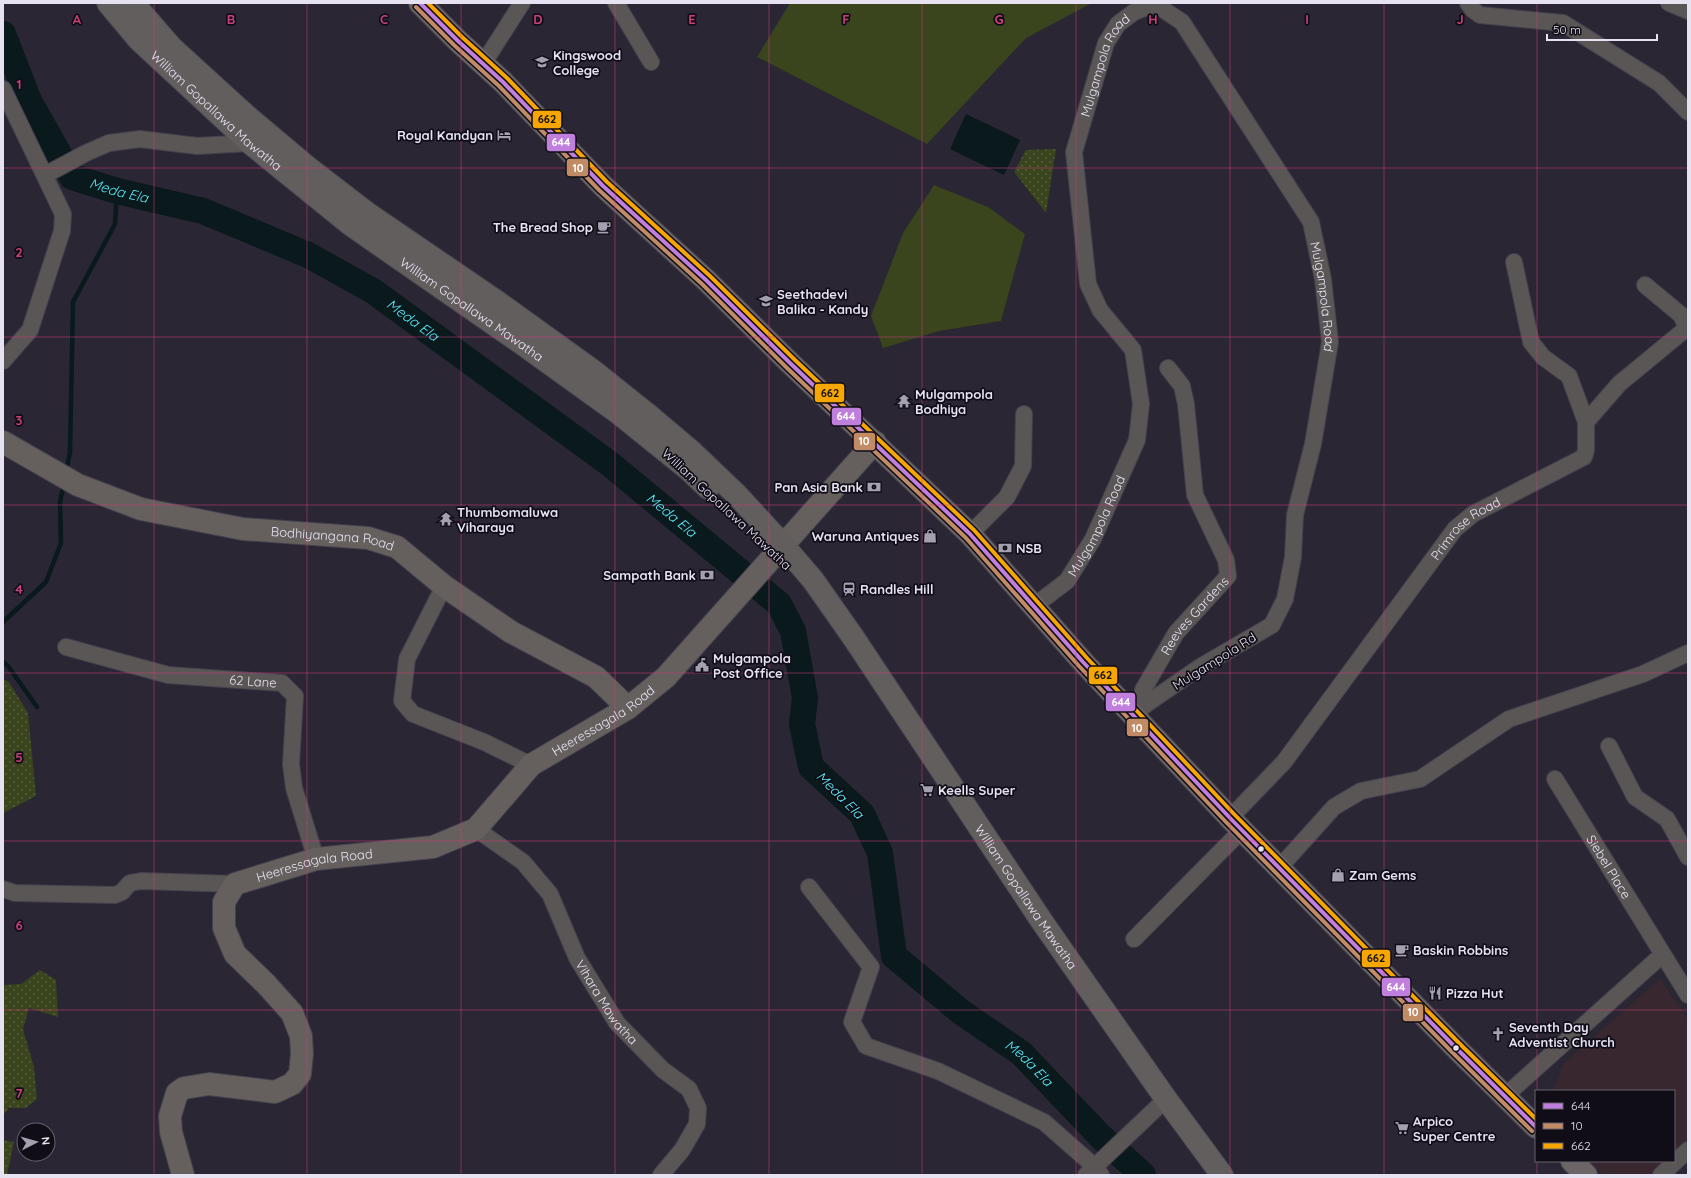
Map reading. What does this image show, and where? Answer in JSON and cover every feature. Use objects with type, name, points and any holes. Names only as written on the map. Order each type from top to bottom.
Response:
[{"type":"highway","points":[[420,3],[458,41],[503,82],[603,186],[706,280],[791,364],[875,442],[970,534],[1083,662],[1139,710],[1236,824],[1535,1126]]},
{"type":"highway","points":[[1573,1162],[1586,1175]]},
{"type":"main road","name":"William Gopallawa Mawatha","points":[[108,3],[139,40],[250,143],[351,225],[618,412],[689,470],[780,549],[812,580],[1043,923],[1166,1099],[1222,1175]]},
{"type":"main road","name":"William Gopallawa Mawatha","points":[[133,3],[172,48],[249,118],[306,166],[367,213],[489,296],[583,364],[646,413],[692,452],[737,495],[780,549]]},
{"type":"street","points":[[483,64],[522,3]]},
{"type":"street","points":[[616,3],[651,62]]},
{"type":"street","points":[[1468,3],[1473,10],[1480,15],[1563,24],[1659,83],[1688,112]]},
{"type":"street","points":[[1669,3],[1688,11]]},
{"type":"street","name":"Mulgampola Road","points":[[1034,606],[1067,581],[1089,545],[1136,440],[1141,404],[1133,350],[1100,310],[1088,284],[1074,152],[1106,43],[1118,24],[1133,8],[1155,4],[1182,22],[1311,222],[1323,279],[1330,342],[1313,444],[1295,515],[1293,557],[1285,599]]},
{"type":"street","points":[[3,89],[48,173],[63,214],[62,231],[30,330],[3,361]]},
{"type":"street","points":[[48,173],[86,153],[109,144],[140,139],[197,146],[250,143]]},
{"type":"street","points":[[1514,262],[1531,342],[1543,357],[1569,376],[1586,422],[1619,384],[1687,328],[1681,316],[1645,284]]},
{"type":"street","name":"Reeves Gardens","points":[[1139,710],[1143,690],[1176,633],[1228,576],[1226,560],[1195,495],[1186,404],[1182,386],[1168,368]]},
{"type":"street","points":[[970,534],[1007,497],[1023,466],[1024,414]]},
{"type":"street","name":"Primrose Road","points":[[1236,824],[1284,762],[1455,529],[1474,514],[1584,457],[1586,450],[1586,422]]},
{"type":"street","name":"Bodhiyangana Road","points":[[3,442],[78,485],[141,509],[243,529],[368,538],[397,547],[444,586],[511,632],[596,677],[628,708]]},
{"type":"street","name":"Heeressagala Road","points":[[235,884],[316,859],[433,847],[476,829],[531,766],[628,708],[666,677],[738,598],[759,572],[875,442]]},
{"type":"street","points":[[444,586],[407,659],[402,701],[412,714],[484,742],[531,766]]},
{"type":"street","name":"Mulgampola Rd","points":[[1139,710],[1200,667],[1272,625],[1285,599]]},
{"type":"street","name":"62 Lane","points":[[66,647],[168,675],[282,683],[295,696],[292,764],[294,788],[316,859]]},
{"type":"street","points":[[1280,867],[1334,807],[1361,791],[1420,779],[1509,719],[1643,674],[1688,653]]},
{"type":"street","points":[[1609,746],[1635,796],[1667,819],[1688,858]]},
{"type":"street","name":"Siebel Place","points":[[1555,779],[1688,996]]},
{"type":"street","points":[[1134,940],[1236,824]]},
{"type":"street","name":"Vihara Mawatha","points":[[476,829],[523,862],[550,894],[577,958],[617,1023],[663,1070],[689,1089],[698,1108],[697,1124],[682,1150],[661,1175]]},
{"type":"street","points":[[3,889],[15,893],[115,895],[122,892],[130,882],[141,881],[235,884],[224,902],[224,928],[235,954],[266,984],[292,1013],[300,1036],[302,1054],[300,1074],[292,1084],[275,1092],[209,1084],[184,1088],[177,1093],[170,1116],[171,1132],[183,1175]]},
{"type":"street","points":[[809,887],[871,967],[852,1022],[866,1046],[938,1071],[1044,1122],[1094,1172],[1107,1155],[1166,1099]]},
{"type":"street","points":[[1505,1096],[1662,955]]},
{"type":"street","points":[[1661,1175],[1688,1150]]},
{"type":"shaded area","points":[[966,114],[1020,140],[1004,175],[950,149]]},
{"type":"shaded area","points":[[1660,979],[1688,1019],[1688,1143],[1675,1153],[1675,1090],[1552,1090],[1555,1087],[1563,1064]]},
{"type":"shaded area","points":[[1588,1162],[1665,1162],[1650,1175],[1604,1175]]},
{"type":"green space","points":[[790,3],[1092,3],[1026,38],[927,144],[757,57]]},
{"type":"green space","points":[[1056,149],[1046,213],[1014,172],[1026,150]]},
{"type":"green space","points":[[934,185],[988,207],[1025,234],[1001,321],[939,331],[883,348],[871,316],[903,233]]},
{"type":"green space","points":[[3,679],[9,682],[28,713],[36,796],[3,813]]},
{"type":"green space","points":[[40,970],[56,980],[58,1017],[29,1008],[23,1029],[34,1067],[37,1099],[26,1108],[9,1108],[3,1115],[3,985],[21,984]]},
{"type":"green space","points":[[3,1140],[14,1142],[7,1175],[3,1175]]},
{"type":"waterway","name":"Meda Ela","points":[[3,34],[29,101],[72,177],[117,191],[203,211],[308,255],[373,291],[610,464],[779,604],[793,631],[805,698],[802,724],[811,767],[862,814],[880,853],[894,956],[961,1012],[1021,1053],[1100,1136],[1143,1175]]},
{"type":"waterway","points":[[66,472],[70,452],[73,302],[115,224],[117,191]]},
{"type":"waterway","points":[[3,622],[46,582],[61,543],[60,502],[64,483]]},
{"type":"waterway","points":[[3,662],[8,666],[37,707]]},
{"type":"transit line","name":"644","points":[[420,3],[458,41],[503,82],[603,186],[706,280],[791,364],[970,534],[1083,662],[1230,818],[1456,1048],[1535,1126]]},
{"type":"transit line","name":"662","points":[[428,3],[462,37],[507,78],[607,182],[710,276],[795,360],[974,530],[1087,658],[1234,814],[1460,1044],[1535,1118]]},
{"type":"transit line","name":"10","points":[[416,7],[454,45],[499,86],[599,190],[702,284],[787,368],[966,538],[1079,666],[1226,822],[1452,1052],[1532,1131]]},
{"type":"place","name":"Kingswood College","points":[[542,62]]},
{"type":"place","name":"Royal Kandyan","points":[[504,135]]},
{"type":"place","name":"The Bread Shop","points":[[604,227]]},
{"type":"place","name":"Seethadevi Balika - Kandy","points":[[766,301]]},
{"type":"place","name":"Mulgampola Bodhiya","points":[[904,401]]},
{"type":"place","name":"Pan Asia Bank","points":[[874,487]]},
{"type":"place","name":"Thumbomaluwa Viharaya","points":[[446,519]]},
{"type":"place","name":"Waruna Antiques","points":[[930,536]]},
{"type":"place","name":"NSB","points":[[1005,548]]},
{"type":"place","name":"Sampath Bank","points":[[707,575]]},
{"type":"place","name":"Randles Hill","points":[[849,589]]},
{"type":"place","name":"Mulgampola Post Office","points":[[702,665]]},
{"type":"place","name":"Keells Super","points":[[927,790]]},
{"type":"place","name":"Zam Gems","points":[[1338,875]]},
{"type":"place","name":"Baskin Robbins","points":[[1402,950]]},
{"type":"place","name":"Pizza Hut","points":[[1435,993]]},
{"type":"place","name":"Seventh Day Adventist Church","points":[[1498,1034]]},
{"type":"place","name":"Arpico Super Centre","points":[[1402,1128]]}]
